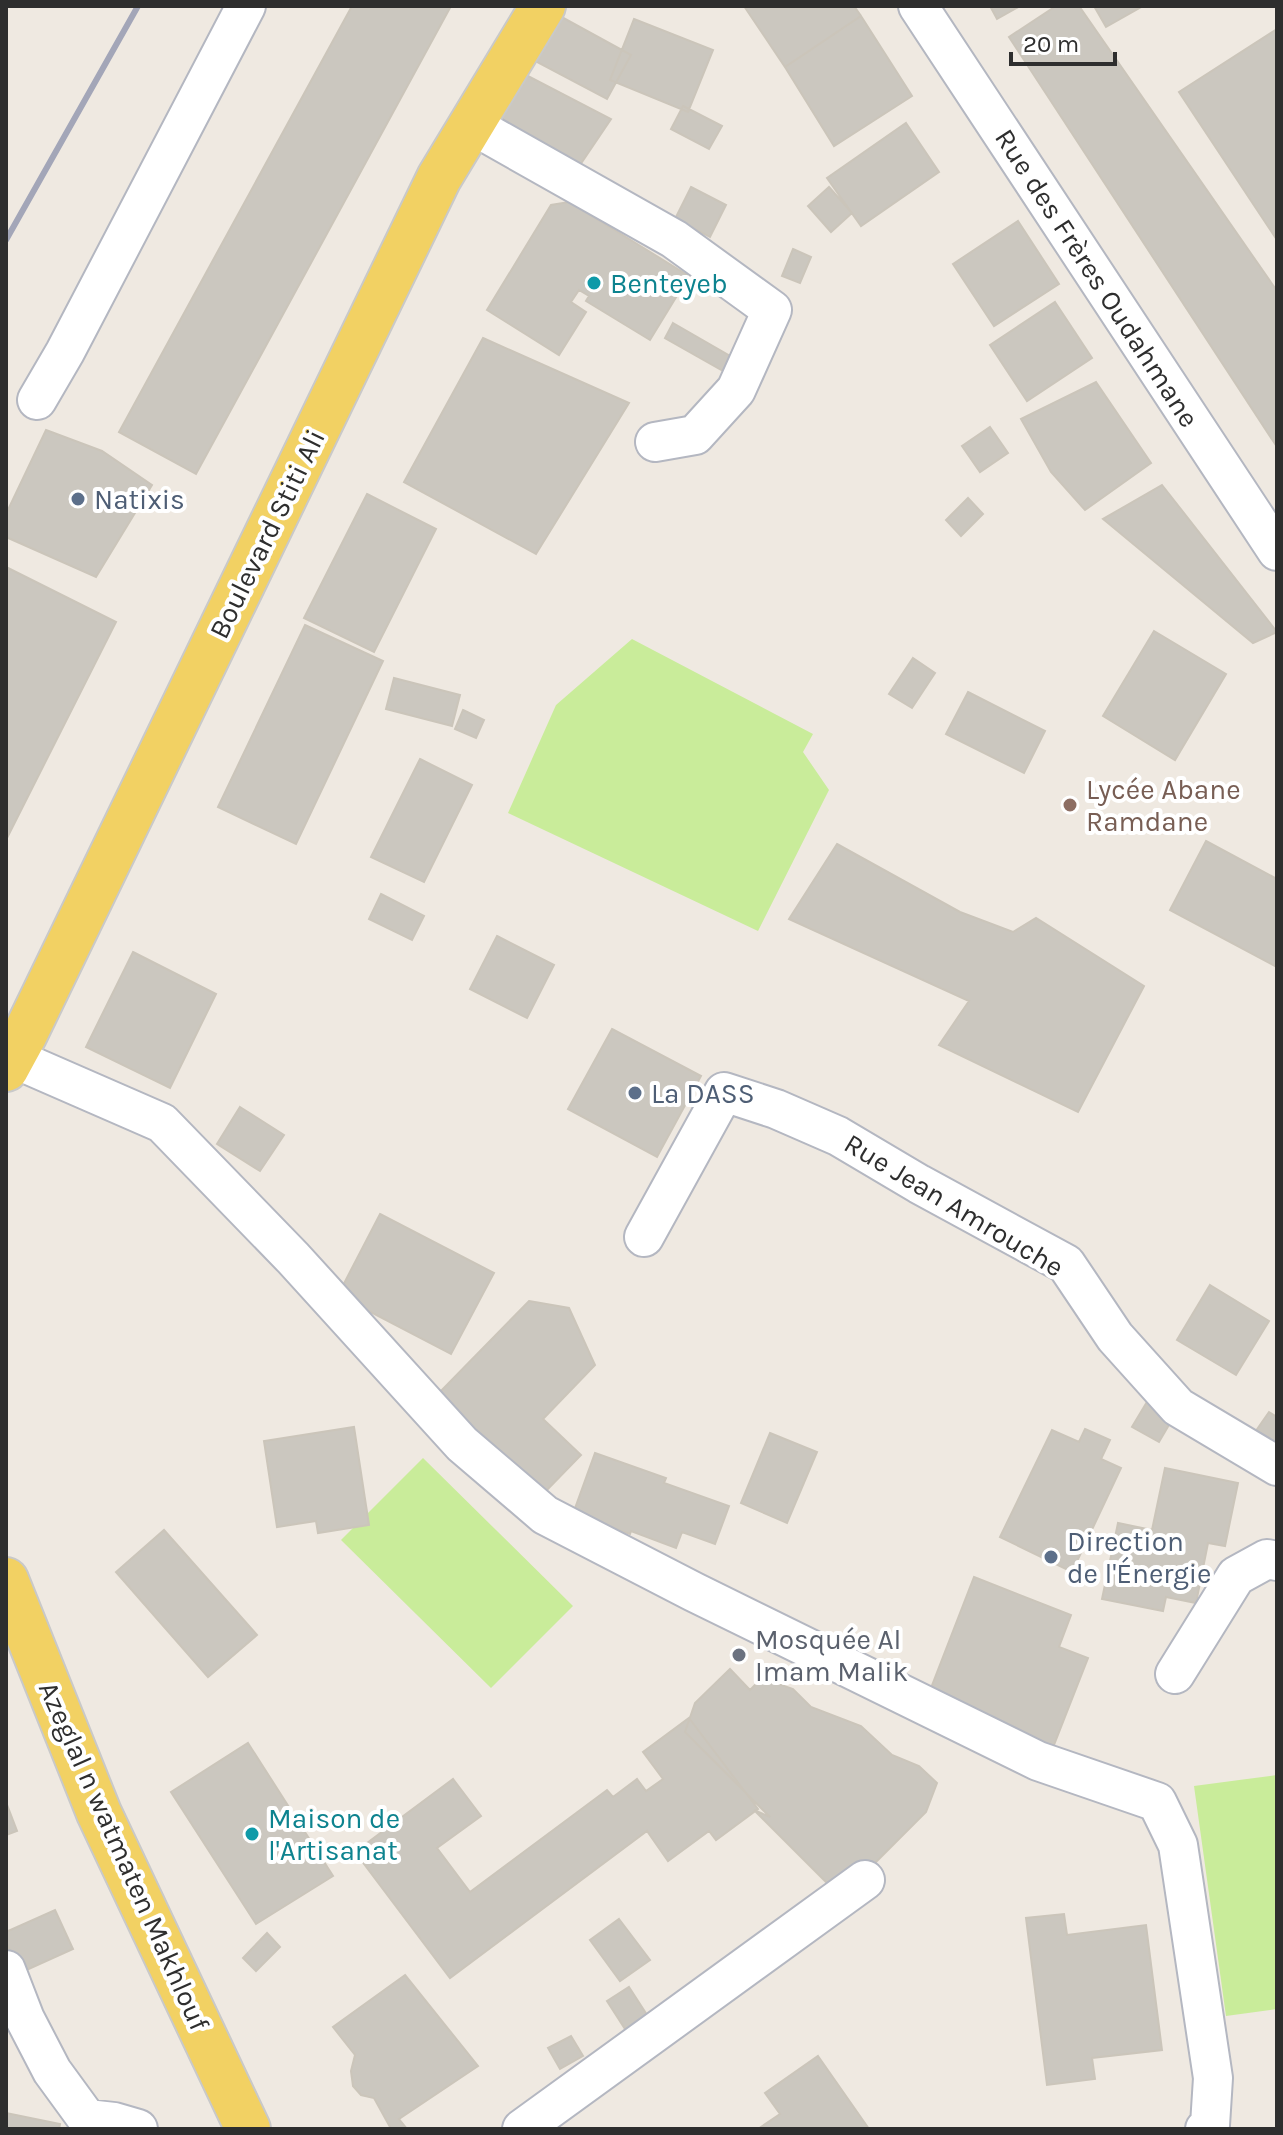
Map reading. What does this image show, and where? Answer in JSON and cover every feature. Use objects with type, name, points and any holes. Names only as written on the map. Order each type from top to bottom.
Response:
[{"type":"main road","name":"Boulevard Stiti Ali","points":[[10,1063],[432,192],[543,6]]},
{"type":"main road","name":"Azeglal n watmaten Makhlouf","points":[[6,1580],[99,1813],[248,2129]]},
{"type":"street","points":[[37,400],[246,6]]},
{"type":"street","name":"Rue des Frères Oudahmane","points":[[918,6],[1277,551]]},
{"type":"street","points":[[472,125],[674,239],[772,310],[736,390],[695,435],[655,442]]},
{"type":"street","points":[[10,1063],[162,1123],[293,1258],[462,1444],[545,1515],[1038,1761],[1157,1802],[1178,1845],[1213,2078],[1210,2125],[1205,2129]]},
{"type":"street","name":"Rue Jean Amrouche","points":[[644,1237],[724,1092],[776,1109],[838,1136],[1066,1264],[1115,1337],[1178,1407],[1277,1466]]},
{"type":"street","points":[[1175,1674],[1236,1576],[1267,1559],[1277,1561]]},
{"type":"street","points":[[522,2129],[865,1880]]},
{"type":"street","points":[[6,1970],[25,2019],[52,2071],[87,2119],[138,2129]]},
{"type":"green space","points":[[632,639],[813,734],[803,752],[829,790],[758,931],[508,813],[556,705]]},
{"type":"green space","points":[[423,1458],[573,1606],[491,1688],[341,1540]]},
{"type":"green space","points":[[1277,1775],[1277,2009],[1226,2016],[1194,1786]]},
{"type":"building","points":[[352,6],[451,6],[196,474],[119,432]]},
{"type":"building","points":[[744,6],[854,6],[861,16],[785,67]]},
{"type":"building","points":[[990,6],[1020,6],[997,19]]},
{"type":"building","points":[[1056,6],[1079,6],[1277,291],[1277,447],[1009,37]]},
{"type":"building","points":[[1094,6],[1143,6],[1106,27]]},
{"type":"building","points":[[547,9],[631,55],[607,99],[524,55]]},
{"type":"building","points":[[861,16],[912,96],[834,146],[785,67]]},
{"type":"building","points":[[634,19],[713,50],[688,112],[610,80]]},
{"type":"building","points":[[1277,29],[1277,240],[1179,92]]},
{"type":"building","points":[[524,74],[611,119],[578,168],[496,124]]},
{"type":"building","points":[[683,106],[722,126],[709,149],[671,129]]},
{"type":"building","points":[[906,123],[939,172],[861,226],[827,178]]},
{"type":"building","points":[[691,187],[726,205],[710,237],[675,219]]},
{"type":"building","points":[[829,187],[852,213],[831,232],[808,206]]},
{"type":"building","name":"Benteyeb","points":[[569,202],[689,276],[650,340],[586,301],[589,296],[579,290],[571,302],[586,312],[559,355],[487,310],[551,205]]},
{"type":"building","points":[[1018,221],[1059,284],[994,326],[953,264]]},
{"type":"building","points":[[793,249],[811,257],[800,283],[782,276]]},
{"type":"building","points":[[1055,302],[1092,358],[1027,401],[990,345]]},
{"type":"building","points":[[673,323],[732,357],[723,371],[665,338]]},
{"type":"building","points":[[483,338],[629,403],[536,554],[404,482]]},
{"type":"building","points":[[1096,382],[1151,463],[1085,510],[1051,472],[1021,419]]},
{"type":"building","points":[[990,427],[1008,453],[980,472],[962,446]]},
{"type":"building","name":"Natixis","points":[[46,430],[102,451],[152,485],[96,577],[6,537],[6,514]]},
{"type":"building","points":[[1162,485],[1277,632],[1253,643],[1103,519]]},
{"type":"building","points":[[367,494],[436,529],[374,652],[304,618]]},
{"type":"building","points":[[968,498],[983,514],[961,536],[946,520]]},
{"type":"building","points":[[6,567],[116,622],[6,840]]},
{"type":"building","points":[[305,625],[383,661],[296,844],[218,807]]},
{"type":"building","points":[[1154,631],[1226,674],[1175,760],[1103,716]]},
{"type":"building","points":[[913,658],[935,673],[912,708],[889,694]]},
{"type":"building","points":[[394,678],[460,695],[452,726],[386,709]]},
{"type":"building","points":[[968,692],[1045,731],[1024,773],[946,734]]},
{"type":"building","points":[[463,710],[484,720],[476,738],[455,729]]},
{"type":"building","points":[[420,759],[472,785],[424,882],[371,857]]},
{"type":"building","points":[[1206,841],[1277,879],[1277,967],[1170,910]]},
{"type":"building","points":[[837,844],[960,912],[1013,932],[1036,918],[1144,986],[1078,1112],[939,1045],[969,1001],[789,919]]},
{"type":"building","points":[[381,894],[424,916],[412,940],[369,919]]},
{"type":"building","points":[[497,936],[554,965],[527,1018],[470,989]]},
{"type":"building","points":[[133,952],[216,994],[170,1088],[86,1047]]},
{"type":"building","name":"La DASS","points":[[612,1029],[701,1076],[657,1157],[568,1109]]},
{"type":"building","points":[[240,1107],[284,1135],[260,1171],[217,1144]]},
{"type":"building","points":[[380,1214],[494,1273],[451,1354],[338,1295]]},
{"type":"building","points":[[1210,1285],[1269,1321],[1236,1375],[1177,1340]]},
{"type":"building","points":[[529,1301],[569,1308],[595,1365],[543,1419],[581,1455],[541,1496],[437,1395]]},
{"type":"building","points":[[1147,1402],[1173,1418],[1159,1442],[1132,1427]]},
{"type":"building","points":[[1269,1412],[1277,1417],[1277,1455],[1251,1438]]},
{"type":"building","points":[[354,1427],[369,1525],[318,1533],[316,1521],[277,1527],[264,1441]]},
{"type":"building","points":[[1085,1429],[1110,1440],[1101,1459],[1121,1468],[1072,1572],[1000,1537],[1052,1430],[1079,1442]]},
{"type":"building","points":[[770,1433],[817,1452],[787,1523],[741,1503]]},
{"type":"building","points":[[595,1453],[666,1478],[664,1483],[729,1506],[715,1544],[682,1532],[676,1548],[573,1514]]},
{"type":"building","points":[[1165,1468],[1238,1483],[1225,1546],[1208,1543],[1196,1603],[1166,1597],[1163,1611],[1102,1599],[1118,1523],[1152,1530]]},
{"type":"building","points":[[164,1530],[257,1635],[208,1677],[116,1572]]},
{"type":"building","points":[[974,1577],[1071,1615],[1059,1647],[1088,1658],[1052,1750],[926,1701]]},
{"type":"building","points":[[730,1669],[750,1690],[762,1678],[793,1689],[811,1707],[861,1726],[892,1755],[919,1766],[937,1783],[926,1812],[841,1897],[754,1810],[770,1817],[685,1732],[695,1703]]},
{"type":"building","points":[[689,1718],[758,1809],[716,1840],[709,1831],[668,1861],[647,1831],[450,1978],[355,1852],[453,1779],[481,1816],[437,1848],[470,1892],[607,1790],[613,1797],[637,1779],[646,1791],[663,1779],[643,1752]]},
{"type":"building","name":"Maison de l'Artisanat","points":[[248,1743],[333,1876],[256,1924],[171,1792]]},
{"type":"building","points":[[6,1802],[17,1831],[6,1835]]},
{"type":"building","points":[[55,1910],[73,1949],[20,1973],[6,1942],[6,1932]]},
{"type":"building","points":[[1064,1914],[1067,1935],[1146,1925],[1162,2050],[1092,2058],[1095,2079],[1047,2085],[1026,1918]]},
{"type":"building","points":[[619,1919],[650,1960],[620,1981],[590,1940]]},
{"type":"building","points":[[267,1933],[280,1947],[256,1971],[243,1958]]},
{"type":"building","points":[[405,1975],[478,2066],[399,2119],[407,2129],[387,2129],[390,2127],[374,2098],[361,2095],[353,2086],[351,2071],[355,2055],[333,2027]]},
{"type":"building","points":[[629,1987],[649,2018],[627,2032],[607,2001]]},
{"type":"building","points":[[571,2036],[583,2056],[560,2069],[548,2048]]},
{"type":"building","points":[[818,2056],[869,2129],[758,2129],[780,2114],[765,2093]]},
{"type":"building","points":[[6,2113],[60,2124],[59,2129],[6,2129]]},
{"type":"railway","points":[[6,240],[138,6]]},
{"type":"place","name":"Benteyeb","points":[[594,283]]},
{"type":"place","name":"Natixis","points":[[78,499]]},
{"type":"place","name":"Lycée Abane Ramdane","points":[[1070,805]]},
{"type":"place","name":"La DASS","points":[[635,1093]]},
{"type":"place","name":"Direction de l'Énergie","points":[[1051,1557]]},
{"type":"place","name":"Mosquée Al Imam Malik","points":[[739,1655]]},
{"type":"place","name":"Maison de l'Artisanat","points":[[252,1834]]}]
